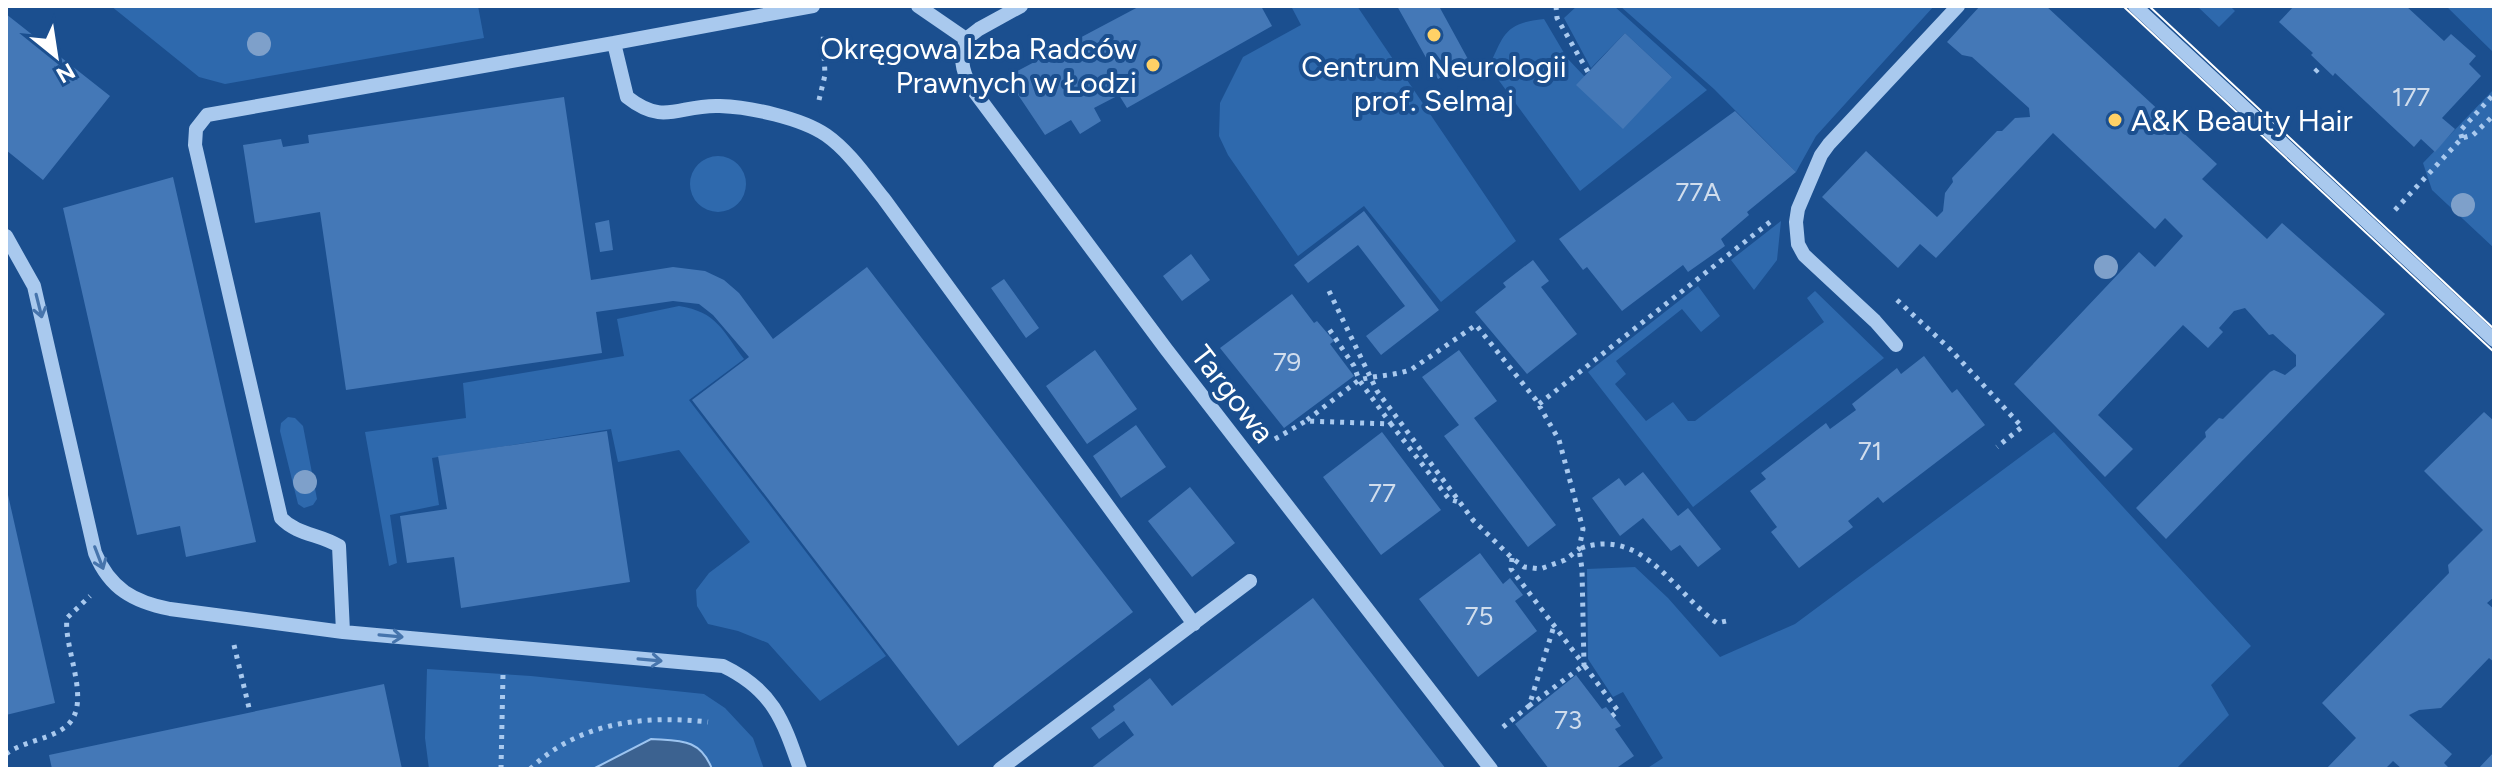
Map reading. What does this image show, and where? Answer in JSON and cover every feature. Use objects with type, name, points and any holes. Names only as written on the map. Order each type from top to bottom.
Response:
[{"type":"street","points":[[343,632],[339,546],[290,527],[281,518],[195,145],[196,129],[207,115],[813,6]]},
{"type":"street","points":[[918,6],[966,39],[1021,6]]},
{"type":"street","points":[[1896,345],[1875,321],[1804,255],[1796,236],[1798,209],[1821,155],[1829,144],[1958,6]]},
{"type":"street","points":[[2135,6],[2494,340]]},
{"type":"street","name":"Targowa","points":[[966,39],[961,61],[963,74],[971,87],[1166,349],[1491,769]]},
{"type":"street","points":[[614,43],[627,97],[649,112],[659,114],[700,106],[720,106],[805,124],[826,135],[843,150],[884,199],[1194,624]]},
{"type":"street","points":[[6,236],[34,286],[95,553],[110,580],[128,596],[147,605],[343,632],[723,666],[740,674],[773,705],[783,719],[800,769]]},
{"type":"street","points":[[1000,769],[1250,581]]},
{"type":"path","points":[[1556,6],[1557,18],[1588,72]]},
{"type":"path","points":[[805,124],[818,106],[825,75],[823,28]]},
{"type":"path","points":[[2315,72],[2322,65]]},
{"type":"path","points":[[2462,138],[2460,131],[2494,94]]},
{"type":"path","points":[[2376,230],[2462,138],[2473,135],[2494,115]]},
{"type":"path","points":[[1539,404],[1803,196]]},
{"type":"path","points":[[1329,291],[1377,391],[1473,520],[1512,558],[1524,567],[1540,569],[1565,560],[1579,549],[1594,543],[1621,546],[1646,556],[1717,623],[1731,620]]},
{"type":"path","points":[[1894,298],[1950,349],[2022,427],[1997,447]]},
{"type":"path","points":[[1275,439],[1306,421],[1359,380],[1412,369],[1476,325],[1539,404],[1559,440],[1583,529],[1579,549],[1584,665]]},
{"type":"path","points":[[1326,331],[1329,329],[1354,366],[1359,380],[1449,499],[1459,502]]},
{"type":"path","points":[[1306,421],[1391,424]]},
{"type":"path","points":[[1512,558],[1511,569],[1618,711],[1612,716]]},
{"type":"path","points":[[6,754],[20,744],[66,727],[75,714],[78,700],[67,618],[110,580]]},
{"type":"path","points":[[1529,706],[1555,625]]},
{"type":"path","points":[[234,644],[250,712]]},
{"type":"path","points":[[501,769],[504,647]]},
{"type":"path","points":[[1503,727],[1584,665]]},
{"type":"path","points":[[530,769],[551,750],[567,741],[610,724],[687,720],[708,722]]},
{"type":"shaded area","points":[[111,6],[478,6],[484,38],[225,84],[199,77]]},
{"type":"shaded area","points":[[1291,6],[1357,6],[1516,241],[1441,302],[1364,206],[1298,256],[1228,155],[1219,136],[1220,103],[1243,57],[1301,25]]},
{"type":"shaded area","points":[[1577,6],[1614,6],[1707,90],[1580,191],[1489,67],[1503,38],[1513,27],[1544,19],[1567,58],[1584,76],[1672,77],[1625,33],[1591,68],[1564,18]]},
{"type":"shaded area","points":[[1620,6],[1934,6],[1816,136],[1796,172],[1714,89]]},
{"type":"shaded area","points":[[2197,6],[2230,6],[2235,11],[2219,27]]},
{"type":"shaded area","points":[[2446,6],[2494,6],[2494,53]]},
{"type":"shaded area","points":[[2494,89],[2494,248],[2432,190],[2423,163]]},
{"type":"shaded area","points":[[718,156],[738,164],[746,184],[738,204],[718,212],[698,204],[690,184],[698,164]]},
{"type":"shaded area","points":[[1781,221],[1777,260],[1754,290],[1731,260]]},
{"type":"shaded area","points":[[1698,286],[1720,316],[1701,332],[1682,309],[1616,361],[1626,374],[1615,384],[1646,421],[1673,402],[1688,421],[1695,421],[1824,322],[1807,298],[1815,291],[1884,358],[1693,507],[1588,372]]},
{"type":"shaded area","points":[[679,306],[702,313],[718,324],[744,359],[689,400],[886,656],[820,701],[768,643],[708,624],[697,606],[696,590],[709,573],[750,542],[679,450],[618,462],[611,429],[432,458],[439,505],[390,515],[397,563],[389,566],[365,432],[466,418],[463,383],[624,356],[617,319]]},
{"type":"shaded area","points":[[288,417],[295,418],[303,426],[317,499],[313,505],[304,508],[298,504],[280,431],[281,423]]},
{"type":"shaded area","points":[[2054,432],[2251,646],[2211,685],[2229,715],[2176,769],[1646,769],[1663,758],[1623,692],[1613,697],[1588,659],[1587,569],[1635,567],[1668,598],[1720,657],[1795,624]]},
{"type":"shaded area","points":[[427,669],[704,694],[725,708],[753,738],[764,769],[429,769],[425,738]]},
{"type":"shaded area","points":[[651,739],[680,741],[695,746],[712,769],[593,769]]},
{"type":"building","name":"Okręgowa Izba Radców Prawnych w Łodzi","points":[[1140,6],[1261,6],[1272,26],[1127,108],[1119,95],[1094,108],[1101,121],[1080,134],[1071,120],[1045,135],[1006,77]]},
{"type":"building","name":"Centrum Neurologii prof. Selmaj","points":[[1397,6],[1444,6],[1440,8],[1469,61],[1438,79]]},
{"type":"building","points":[[1980,6],[2046,6],[2217,164],[2202,179],[2267,239],[2282,223],[2385,314],[2166,539],[2136,508],[2206,437],[2205,432],[2219,418],[2223,419],[2270,372],[2274,370],[2285,375],[2296,366],[2296,355],[2273,334],[2269,335],[2245,308],[2234,311],[2219,328],[2223,332],[2208,348],[2183,325],[2098,415],[2133,449],[2105,477],[2014,384],[2139,252],[2155,267],[2183,236],[2165,218],[2155,229],[2053,133],[1936,258],[1920,244],[1898,268],[1822,197],[1866,151],[1937,217],[1943,211],[1945,193],[1953,182],[1952,178],[1997,131],[2002,131],[2015,118],[2030,117],[2029,108],[1972,57],[1962,55],[1947,42]]},
{"type":"building","points":[[2294,6],[2406,6],[2444,41],[2451,34],[2476,56],[2469,64],[2481,76],[2442,118],[2455,129],[2435,152],[2421,139],[2414,147],[2335,73],[2333,76],[2279,22]]},
{"type":"building","points":[[6,14],[110,96],[43,180],[6,150]]},
{"type":"building","points":[[1625,33],[1672,77],[1623,129],[1576,85]]},
{"type":"building","points":[[564,97],[591,280],[673,267],[705,271],[724,280],[739,293],[773,339],[867,267],[1133,612],[958,746],[692,400],[749,357],[713,315],[699,304],[673,301],[596,312],[602,353],[346,390],[320,212],[255,223],[243,145],[281,139],[283,147],[309,143],[308,135]]},
{"type":"building","points":[[1735,111],[1796,172],[1747,212],[1749,215],[1721,239],[1725,246],[1688,272],[1683,265],[1622,311],[1587,267],[1583,270],[1559,239]]},
{"type":"building","points":[[173,177],[256,542],[186,557],[180,526],[137,535],[63,208]]},
{"type":"building","points":[[1364,211],[1439,310],[1381,355],[1366,336],[1405,306],[1358,245],[1308,283],[1294,265]]},
{"type":"building","points":[[609,220],[613,250],[600,252],[595,223]]},
{"type":"building","points":[[1191,254],[1210,280],[1182,301],[1163,276]]},
{"type":"building","points":[[1533,260],[1549,281],[1541,287],[1577,334],[1527,374],[1475,312],[1506,287],[1503,283]]},
{"type":"building","points":[[1004,279],[1039,328],[1026,338],[991,288]]},
{"type":"building","points":[[1292,294],[1314,323],[1317,321],[1334,341],[1330,344],[1354,376],[1284,428],[1220,348]]},
{"type":"building","points":[[1095,350],[1137,409],[1087,444],[1046,386]]},
{"type":"building","points":[[1459,350],[1497,401],[1474,418],[1556,525],[1528,547],[1444,436],[1459,425],[1422,377]]},
{"type":"building","points":[[1924,356],[1952,393],[1957,389],[1985,425],[1883,503],[1878,497],[1848,521],[1853,527],[1799,568],[1771,532],[1777,527],[1750,491],[1766,479],[1761,473],[1826,423],[1830,429],[1856,410],[1852,404],[1897,368],[1901,374]]},
{"type":"building","points":[[2484,412],[2494,421],[2494,597],[2487,603],[2494,609],[2494,662],[2489,658],[2441,708],[2419,710],[2409,715],[2452,754],[2444,763],[2450,769],[2402,769],[2393,761],[2385,769],[2326,769],[2356,738],[2322,703],[2449,573],[2448,565],[2483,530],[2424,471]]},
{"type":"building","points":[[1136,425],[1166,467],[1121,498],[1093,456]]},
{"type":"building","points":[[607,431],[630,582],[461,608],[454,557],[407,563],[400,516],[447,509],[438,456]]},
{"type":"building","points":[[1382,432],[1441,510],[1381,555],[1323,477]]},
{"type":"building","points":[[1643,472],[1678,516],[1688,508],[1721,549],[1698,567],[1680,545],[1671,551],[1643,518],[1620,536],[1592,498],[1619,478],[1625,486]]},
{"type":"building","points":[[6,486],[55,703],[6,715]]},
{"type":"building","points":[[1190,487],[1235,543],[1192,577],[1148,521]]},
{"type":"building","points":[[1480,553],[1503,584],[1510,578],[1523,595],[1515,601],[1537,631],[1478,677],[1419,599]]},
{"type":"building","points":[[1313,598],[1446,769],[1090,769],[1134,735],[1124,721],[1099,739],[1091,728],[1115,710],[1113,706],[1150,678],[1172,706]]},
{"type":"building","points":[[1576,675],[1602,709],[1606,707],[1621,726],[1615,729],[1634,756],[1615,769],[1549,769],[1515,724]]},
{"type":"building","points":[[384,684],[402,769],[52,769],[49,755]]},
{"type":"building","points":[[2494,752],[2494,769],[2478,769]]},
{"type":"tram line","points":[[2123,6],[2494,352]]},
{"type":"tram line","points":[[2149,6],[2494,329]]},
{"type":"place","name":"Centrum Neurologii prof. Selmaj","points":[[1434,35]]},
{"type":"place","name":"Okręgowa Izba Radców Prawnych w Łodzi","points":[[1153,65]]},
{"type":"place","name":"A&K Beauty Hair","points":[[2115,120]]}]
